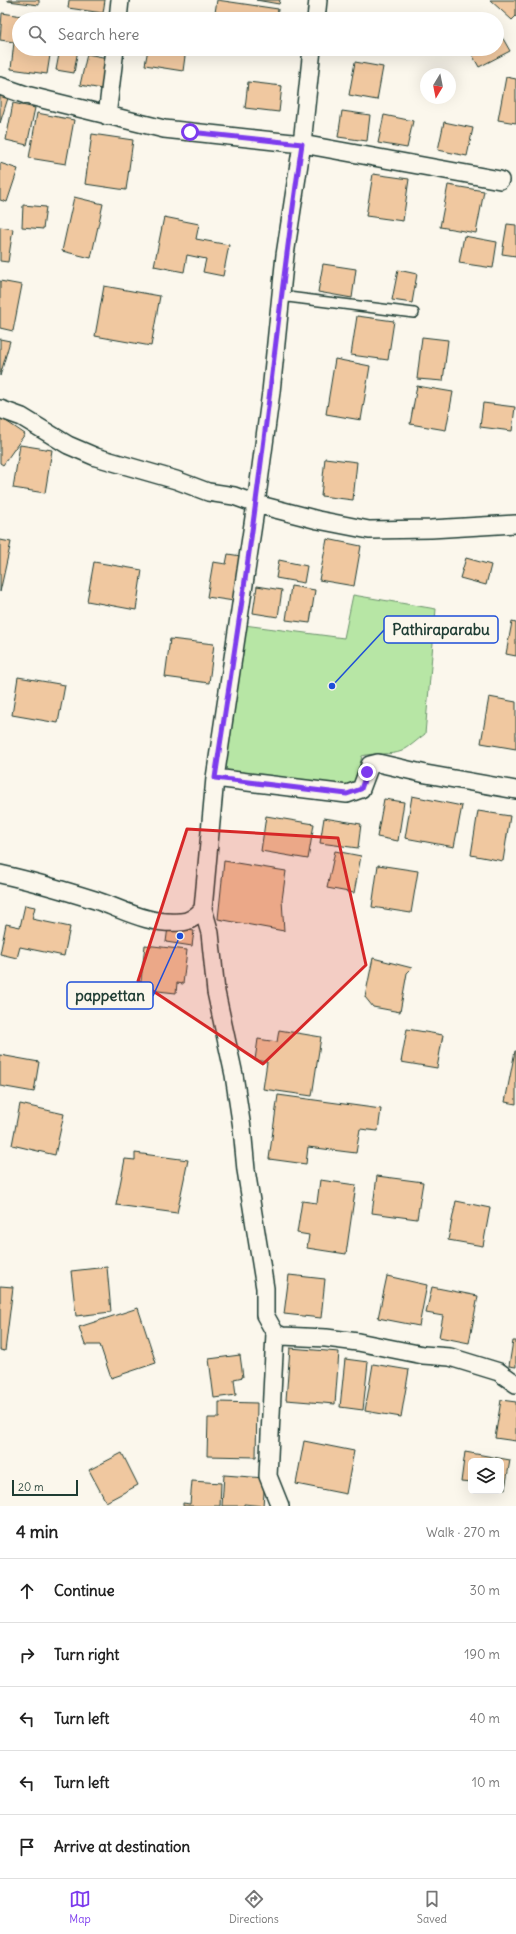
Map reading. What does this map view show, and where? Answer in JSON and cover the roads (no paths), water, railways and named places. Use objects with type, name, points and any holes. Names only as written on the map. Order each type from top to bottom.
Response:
[{"type":"street","points":[[119,12],[120,0]]},
{"type":"street","points":[[317,12],[318,0]]},
{"type":"street","points":[[107,116],[114,56]]},
{"type":"street","points":[[280,1506],[268,1476],[275,1333],[265,1315],[265,1288],[246,1170],[241,1120],[234,1074],[216,992],[210,934],[203,909],[215,778],[256,504],[271,392],[280,296],[302,144],[311,56]]},
{"type":"street","points":[[0,86],[26,95],[107,116],[164,128],[302,144],[500,180]]},
{"type":"street","points":[[0,409],[22,417],[68,445],[96,457],[176,480],[208,492],[234,496],[256,504],[318,520],[369,530],[431,529],[516,524]]},
{"type":"street","points":[[215,778],[347,794],[361,789],[370,765],[378,763],[426,774],[516,790]]},
{"type":"street","points":[[0,874],[52,886],[103,903],[134,916],[160,921],[181,922],[198,915],[203,909]]},
{"type":"street","points":[[275,1333],[282,1336],[326,1338],[358,1342],[423,1355],[450,1358],[499,1372],[516,1384]]},
{"type":"lane","points":[[280,296],[414,313]]},
{"type":"place","name":"Pathiraparabu","points":[[332,686]]},
{"type":"place","name":"pappettan","points":[[180,936]]}]
